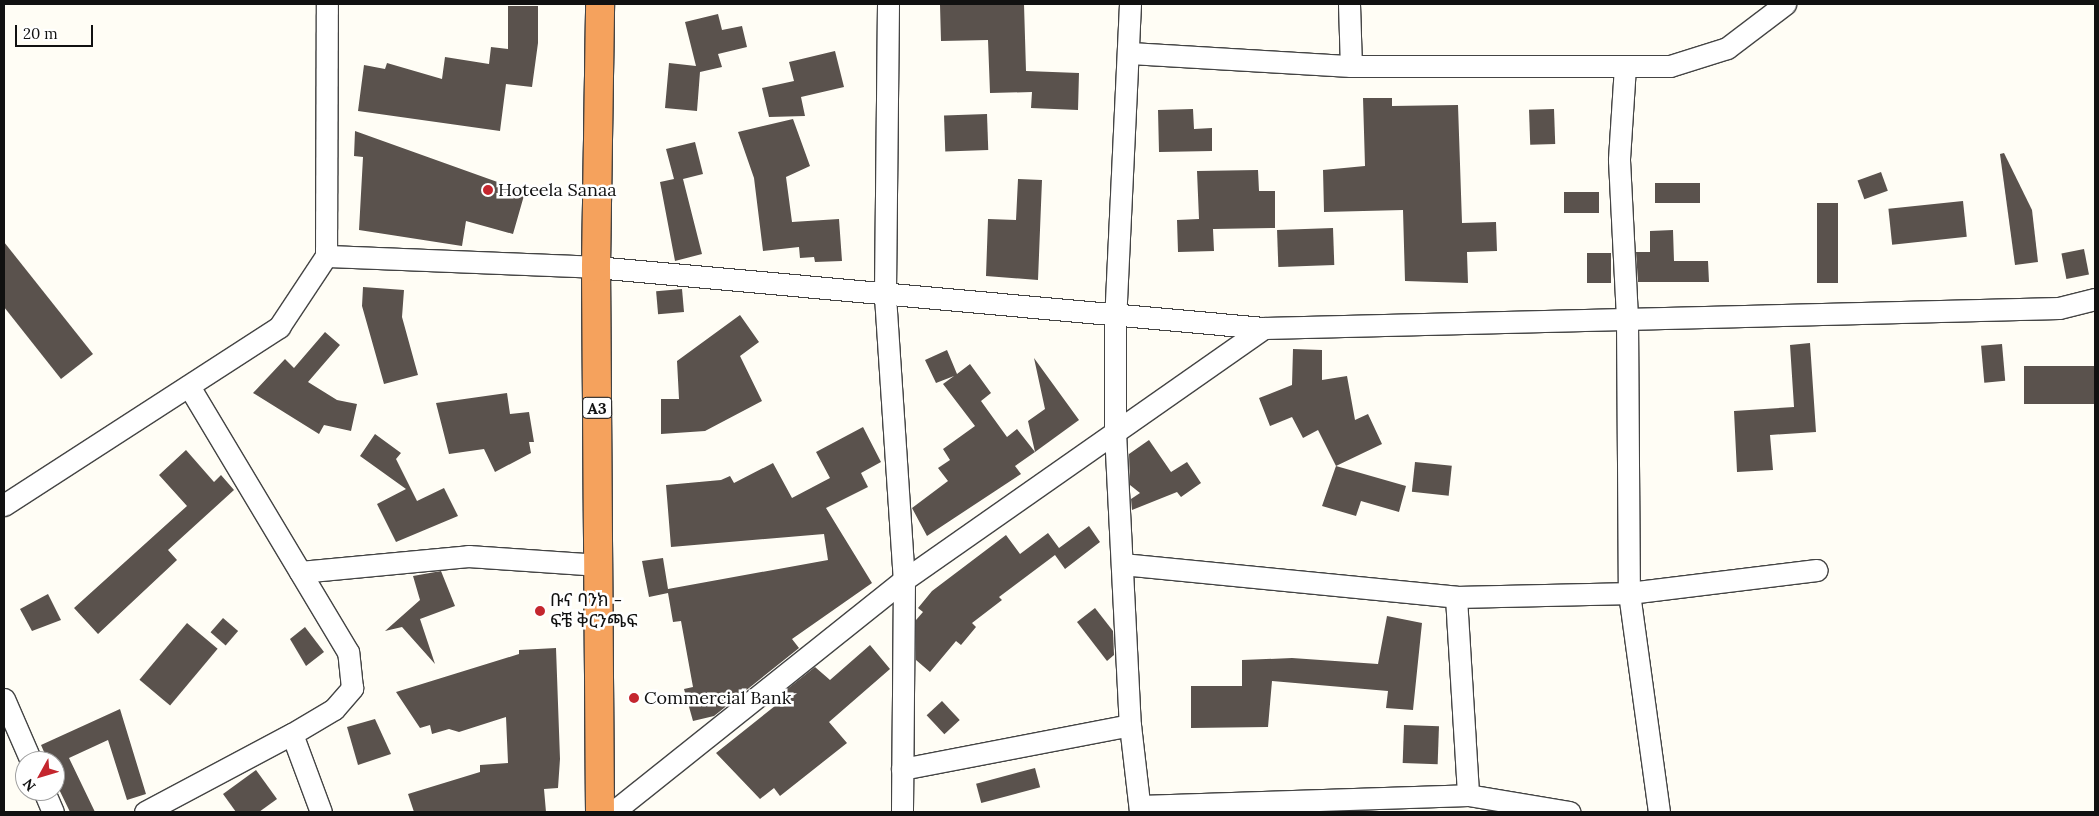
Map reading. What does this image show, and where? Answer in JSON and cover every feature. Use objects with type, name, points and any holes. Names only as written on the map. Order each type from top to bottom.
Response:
[{"type":"highway","name":"A3","points":[[600,4],[596,267],[600,565],[600,812]]},
{"type":"street","points":[[4,505],[279,328],[326,256],[327,4]]},
{"type":"street","points":[[888,4],[885,296],[904,580],[902,812]]},
{"type":"street","points":[[1130,4],[1130,53],[1116,316],[1115,432],[1130,725],[1140,809],[1468,795],[1570,812]]},
{"type":"street","points":[[1349,4],[1351,66]]},
{"type":"street","points":[[1130,53],[1351,66],[1670,66],[1727,48],[1785,4]]},
{"type":"street","points":[[1625,66],[1619,160],[1627,320],[1629,592],[1659,812]]},
{"type":"street","points":[[326,256],[596,267],[885,296],[1264,328],[2060,308],[2095,299]]},
{"type":"street","points":[[613,812],[904,580],[1264,328]]},
{"type":"street","points":[[145,812],[292,734],[334,709],[352,688],[348,652],[189,386]]},
{"type":"street","points":[[300,572],[468,556],[600,565]]},
{"type":"street","points":[[1122,564],[1456,597],[1629,592],[1816,570]]},
{"type":"street","points":[[1456,597],[1468,795]]},
{"type":"street","points":[[4,699],[27,751]]},
{"type":"street","points":[[902,769],[1130,725]]},
{"type":"street","points":[[292,734],[321,812]]},
{"type":"building","points":[[1024,4],[1026,71],[1079,73],[1078,110],[1031,108],[1032,92],[990,93],[988,40],[941,41],[940,5]]},
{"type":"building","points":[[508,6],[538,6],[538,43],[532,87],[506,84],[500,131],[358,111],[364,65],[385,69],[387,63],[442,79],[445,57],[489,64],[491,47],[508,49]]},
{"type":"building","points":[[718,14],[722,30],[742,26],[747,47],[718,54],[722,67],[700,72],[697,111],[665,108],[669,63],[696,66],[685,22]]},
{"type":"building","points":[[835,51],[844,87],[801,97],[805,116],[769,117],[762,88],[794,81],[789,62]]},
{"type":"building","points":[[1363,98],[1392,98],[1392,106],[1458,105],[1462,223],[1496,222],[1497,251],[1467,252],[1468,283],[1405,281],[1403,210],[1324,212],[1323,170],[1365,166]]},
{"type":"building","points":[[1193,109],[1194,129],[1212,128],[1212,151],[1159,152],[1158,110]]},
{"type":"building","points":[[1554,109],[1555,144],[1530,145],[1529,110]]},
{"type":"building","points":[[987,114],[988,150],[945,151],[944,116]]},
{"type":"building","points":[[793,119],[810,166],[786,177],[792,222],[839,219],[842,261],[815,262],[814,257],[800,258],[799,247],[763,251],[754,178],[738,132]]},
{"type":"building","name":"Hoteela Sanaa","points":[[355,131],[525,192],[513,234],[466,221],[462,246],[359,230],[363,157],[354,156]]},
{"type":"building","points":[[695,142],[703,174],[683,179],[702,254],[675,261],[660,182],[674,179],[666,149]]},
{"type":"building","points":[[2004,153],[2032,210],[2038,262],[2015,265],[2000,154]]},
{"type":"building","points":[[1258,170],[1259,191],[1275,191],[1275,228],[1213,229],[1214,251],[1178,252],[1177,220],[1199,219],[1197,171]]},
{"type":"building","points":[[1881,172],[1888,191],[1864,199],[1858,181]]},
{"type":"building","points":[[1018,179],[1042,180],[1038,280],[986,276],[988,219],[1016,220]]},
{"type":"building","points":[[1655,183],[1700,183],[1700,203],[1655,203]]},
{"type":"building","points":[[1564,192],[1599,192],[1599,213],[1564,213]]},
{"type":"building","points":[[1963,201],[1967,237],[1892,245],[1888,209]]},
{"type":"building","points":[[1817,203],[1838,203],[1838,283],[1817,283]]},
{"type":"building","points":[[1333,228],[1334,265],[1278,267],[1277,230]]},
{"type":"building","points":[[1673,230],[1674,261],[1708,261],[1709,282],[1638,282],[1636,252],[1650,252],[1650,231]]},
{"type":"building","points":[[4,242],[93,354],[61,379],[4,307]]},
{"type":"building","points":[[2084,249],[2089,275],[2066,279],[2061,253]]},
{"type":"building","points":[[1587,253],[1611,253],[1611,283],[1587,283]]},
{"type":"building","points":[[363,287],[404,290],[402,317],[418,375],[384,384],[362,306]]},
{"type":"building","points":[[682,289],[684,312],[658,314],[656,291]]},
{"type":"building","points":[[740,315],[759,342],[740,356],[762,401],[705,431],[661,434],[661,399],[679,399],[677,361]]},
{"type":"building","points":[[325,332],[340,345],[308,382],[337,400],[357,404],[351,431],[324,425],[319,434],[253,393],[285,359],[294,368]]},
{"type":"building","points":[[1810,343],[1816,432],[1770,435],[1773,470],[1737,472],[1734,411],[1794,407],[1790,345]]},
{"type":"building","points":[[2002,344],[2005,381],[1984,383],[1981,346]]},
{"type":"building","points":[[1293,349],[1322,350],[1322,380],[1347,376],[1355,420],[1368,414],[1382,444],[1336,466],[1318,430],[1303,438],[1292,417],[1270,426],[1259,398],[1292,385]]},
{"type":"building","points":[[947,350],[957,374],[970,364],[991,393],[981,401],[1007,437],[1017,429],[1035,452],[1015,466],[1021,474],[927,536],[912,508],[948,481],[938,468],[950,460],[943,449],[975,426],[943,384],[954,376],[936,383],[925,360]]},
{"type":"building","points":[[1034,358],[1079,420],[1035,452],[1028,421],[1045,409]]},
{"type":"building","points":[[2024,366],[2095,366],[2095,404],[2024,404]]},
{"type":"building","points":[[507,393],[510,414],[529,412],[534,442],[529,442],[531,453],[495,472],[484,449],[449,454],[436,403]]},
{"type":"building","points":[[863,427],[881,462],[861,473],[868,487],[826,508],[872,583],[792,639],[799,648],[714,716],[693,721],[684,689],[693,687],[681,621],[673,622],[668,593],[649,597],[642,561],[663,558],[668,589],[828,560],[824,534],[671,547],[666,485],[721,480],[730,476],[734,483],[773,463],[792,498],[830,478],[816,452]]},
{"type":"building","points":[[375,434],[401,453],[396,459],[417,501],[444,488],[458,516],[396,542],[377,504],[406,489],[360,456]]},
{"type":"building","points":[[1149,440],[1171,472],[1187,462],[1201,483],[1181,497],[1177,492],[1132,510],[1131,499],[1140,493],[1130,485],[1129,454]]},
{"type":"building","points":[[186,450],[214,482],[221,475],[234,490],[168,550],[177,560],[98,634],[74,608],[187,506],[159,475]]},
{"type":"building","points":[[1415,462],[1452,466],[1449,496],[1412,492]]},
{"type":"building","points":[[1336,466],[1406,486],[1399,512],[1361,501],[1356,516],[1322,506]]},
{"type":"building","points":[[1089,526],[1100,542],[1065,569],[1055,555],[999,597],[1002,600],[972,623],[976,627],[961,645],[956,641],[930,672],[916,660],[916,620],[923,612],[918,608],[932,591],[1006,535],[1020,554],[1048,533],[1059,548]]},
{"type":"building","points":[[441,571],[455,606],[420,619],[435,664],[402,627],[385,631],[420,600],[413,576]]},
{"type":"building","points":[[48,594],[61,620],[32,631],[20,609]]},
{"type":"building","points":[[1095,608],[1113,631],[1114,655],[1107,661],[1077,622]]},
{"type":"building","points":[[1387,616],[1422,623],[1413,710],[1386,708],[1388,691],[1272,681],[1268,727],[1191,728],[1191,686],[1242,686],[1242,660],[1292,658],[1378,664]]},
{"type":"building","points":[[223,618],[238,631],[226,645],[211,632]]},
{"type":"building","points":[[187,623],[218,649],[170,705],[139,680]]},
{"type":"building","points":[[305,627],[324,652],[306,666],[290,639]]},
{"type":"building","points":[[870,645],[890,669],[829,722],[847,743],[780,796],[774,788],[760,799],[716,753],[785,698],[772,701],[815,667],[830,680]]},
{"type":"building","points":[[556,648],[560,759],[558,788],[544,789],[546,812],[414,812],[408,794],[480,772],[480,765],[508,763],[506,717],[459,732],[449,729],[432,734],[430,725],[420,728],[396,692],[519,654],[519,650]]},
{"type":"building","points":[[942,701],[960,720],[944,734],[927,715]]},
{"type":"building","points":[[120,709],[146,794],[127,800],[108,740],[69,758],[95,812],[70,812],[65,801],[65,751],[44,751],[41,745]]},
{"type":"building","points":[[375,719],[391,754],[358,765],[347,727]]},
{"type":"building","points":[[1404,725],[1439,726],[1438,764],[1403,763]]},
{"type":"building","points":[[1035,768],[1040,787],[981,803],[976,784]]},
{"type":"building","points":[[256,770],[277,799],[259,812],[236,812],[223,794]]},
{"type":"place","name":"Hoteela Sanaa","points":[[488,190]]},
{"type":"place","name":"ቡና ባንክ - ፍቼ ቅርንጫፍ","points":[[540,611]]},
{"type":"place","name":"Commercial Bank","points":[[634,698]]}]
